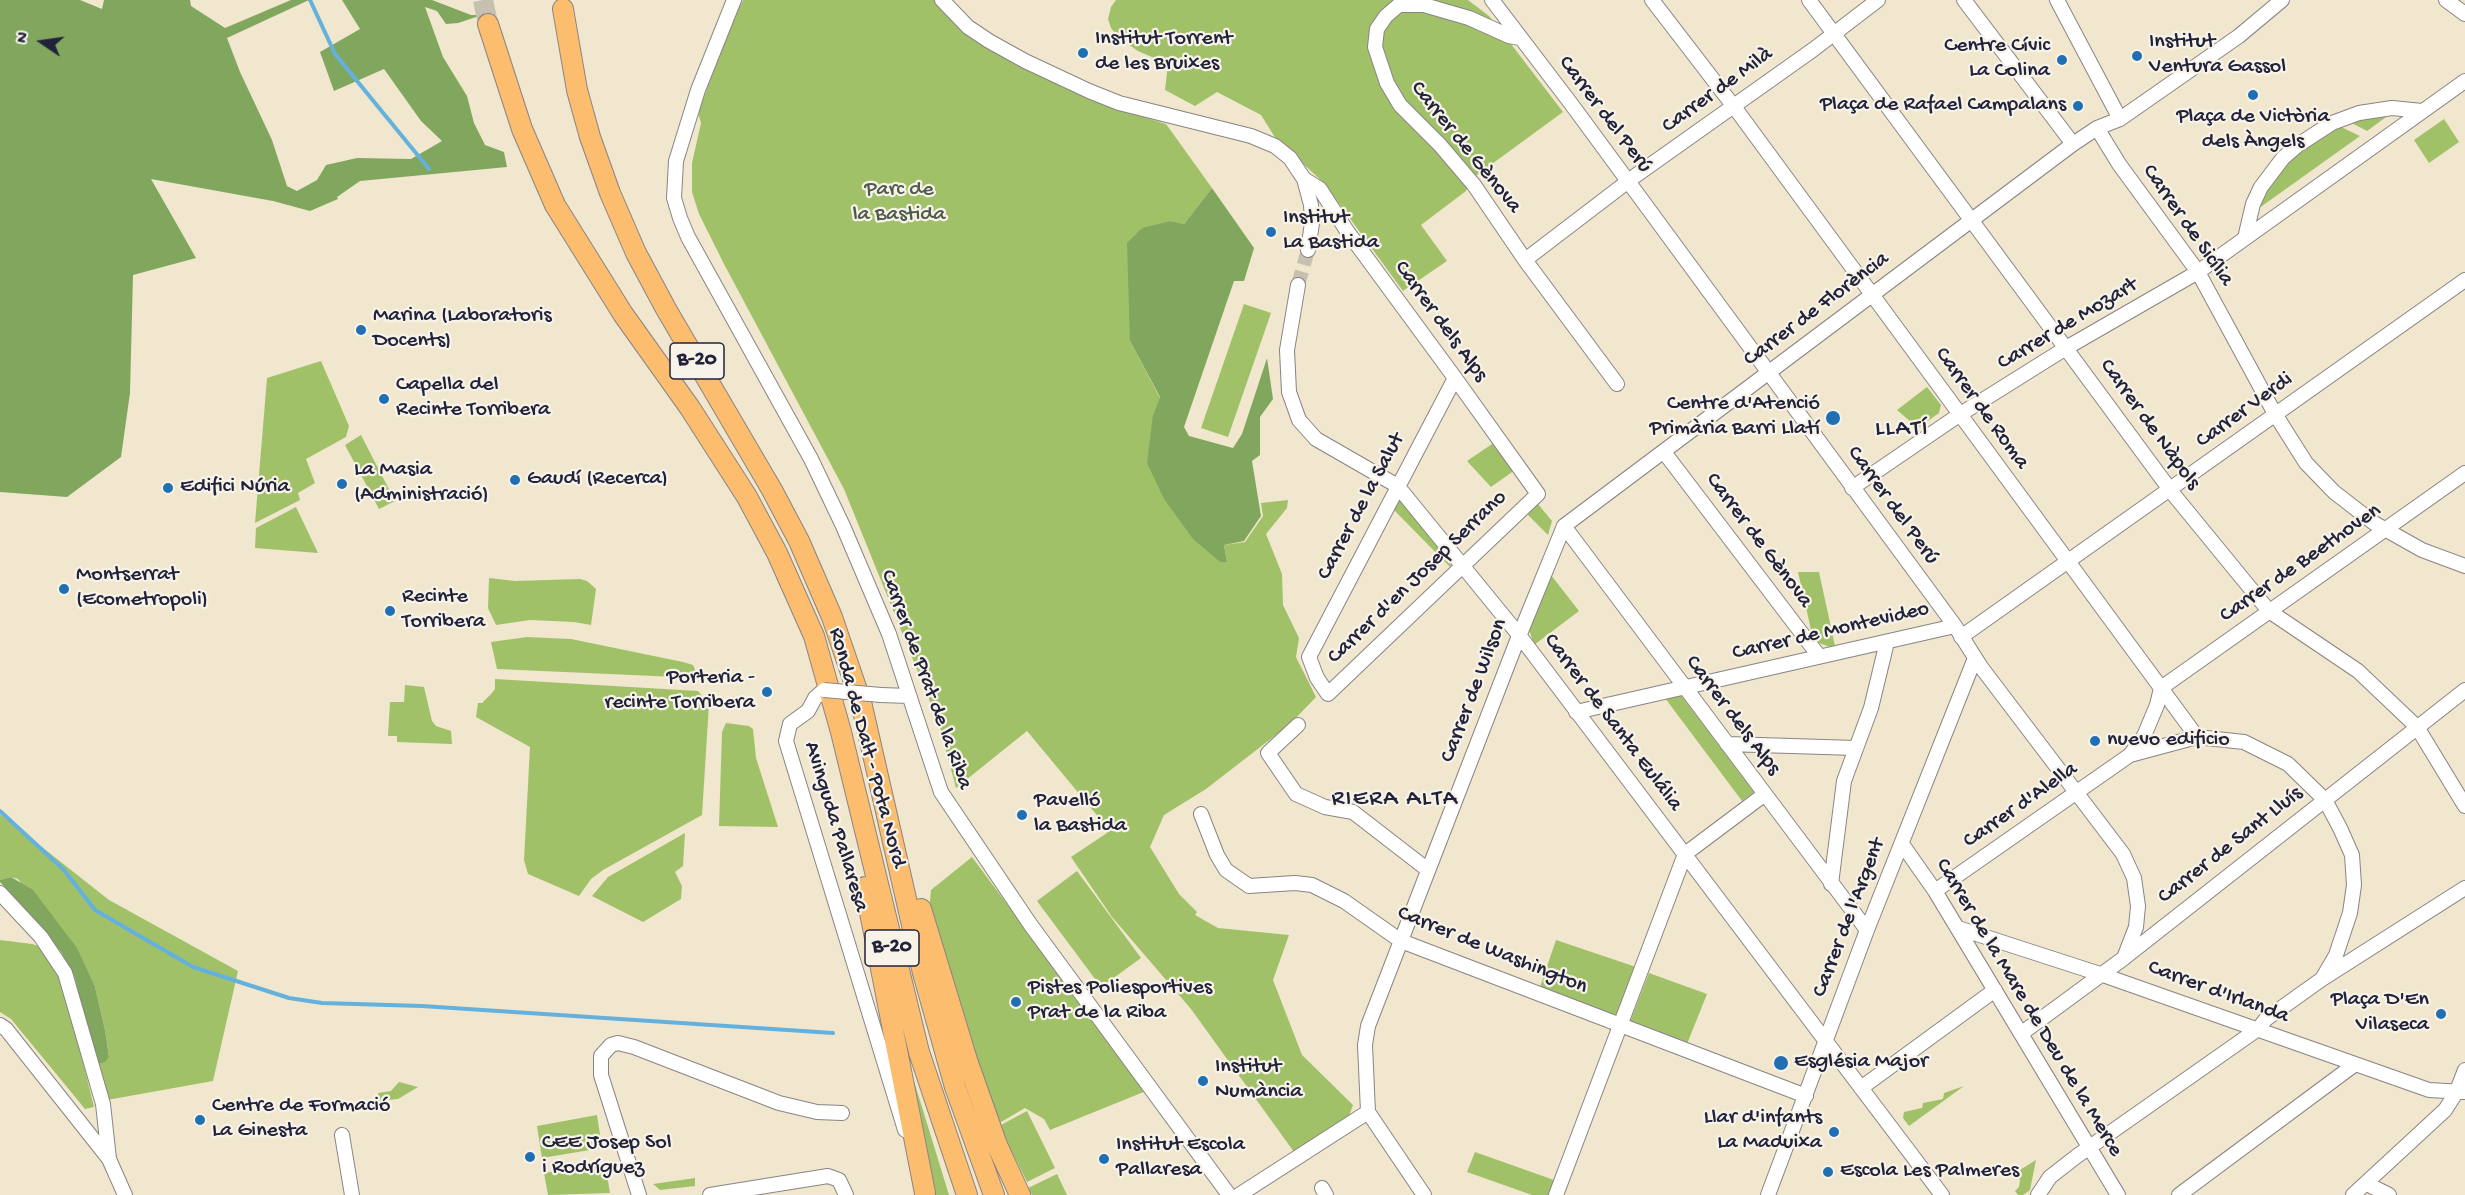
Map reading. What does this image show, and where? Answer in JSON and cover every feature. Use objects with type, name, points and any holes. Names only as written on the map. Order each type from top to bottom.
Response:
[{"type":"highway","name":"Ronda de Dalt - Pota Nord","points":[[562,9],[577,90],[585,118],[610,193],[627,233],[666,309],[725,408],[799,541],[832,617],[861,702],[923,972],[955,1086],[994,1195]]},
{"type":"highway","name":"Ronda de Dalt - Pota Nord","points":[[489,24],[522,129],[555,205],[623,314],[690,408],[747,496],[777,553],[814,636],[919,1052],[967,1195]]},
{"type":"highway","points":[[828,694],[926,1194]]},
{"type":"highway","points":[[861,702],[901,827],[936,964],[997,1145],[1020,1195]]},
{"type":"street","name":"Carrer de Prat de la Riba","points":[[734,0],[682,137],[673,177],[674,198],[680,218],[688,237],[811,459],[843,526],[882,617],[941,792],[950,809],[1030,924],[1229,1195]]},
{"type":"street","points":[[942,0],[968,27],[1025,61],[1119,103],[1251,136],[1275,146],[1290,158],[1304,179],[1311,214],[1308,250]]},
{"type":"street","name":"Carrer del Perú","points":[[1485,0],[1495,4],[1628,182],[1958,631],[1975,658],[2123,854],[2134,878],[2138,906],[2136,927],[2124,958]]},
{"type":"street","name":"Carrer de Roma","points":[[1652,0],[1733,105],[2067,563],[2197,737]]},
{"type":"street","name":"Carrer de Nàpols","points":[[1809,0],[2170,490],[2269,611],[2358,671],[2416,727],[2465,806]]},
{"type":"street","name":"Carrer de Milà","points":[[1525,260],[1878,0]]},
{"type":"street","points":[[1964,0],[2073,144]]},
{"type":"street","points":[[2057,0],[2120,119]]},
{"type":"street","name":"Carrer de Florència","points":[[1564,526],[2073,144],[2097,128],[2120,119],[2239,36],[2282,0]]},
{"type":"street","points":[[2446,0],[2465,14]]},
{"type":"street","name":"Carrer de Gènova","points":[[1520,38],[1509,36],[1447,12],[1424,5],[1409,4],[1399,5],[1386,16],[1377,29],[1375,46],[1387,83],[1400,105],[1440,145],[1474,185],[1525,260],[1617,384]]},
{"type":"street","name":"Carrer de Mozart","points":[[1852,488],[1959,415],[2067,348],[2198,272],[2465,81]]},
{"type":"street","points":[[2245,238],[2253,204],[2261,187],[2283,158],[2298,145],[2332,123],[2359,114],[2392,108],[2422,111]]},
{"type":"street","name":"Carrer de Sicília","points":[[2097,128],[2122,169],[2198,272],[2275,414],[2306,462],[2324,482],[2386,530],[2422,550],[2465,566]]},
{"type":"street","name":"Carrer dels Alps","points":[[1304,179],[1320,189],[1347,231],[1538,494]]},
{"type":"street","name":"Carrer Verdi","points":[[1958,631],[2067,563],[2465,280]]},
{"type":"street","name":"Carrer de Santa Eulália","points":[[1298,285],[1287,350],[1289,392],[1299,420],[1316,439],[1397,486],[1463,565],[1519,635],[1942,1195]]},
{"type":"street","name":"Carrer de la Salut","points":[[1328,693],[1317,678],[1309,657],[1455,378]]},
{"type":"street","name":"Carrer de Gènova","points":[[1664,452],[1819,656]]},
{"type":"street","name":"Carrer de Beethoven","points":[[2161,688],[2465,473]]},
{"type":"street","name":"Carrer d'en Josep Serrano","points":[[1328,693],[1538,494]]},
{"type":"street","name":"Carrer dels Alps","points":[[1564,526],[1867,930]]},
{"type":"street","name":"Carrer de Wilson","points":[[1368,1112],[1365,1045],[1368,1026],[1519,635],[1564,526]]},
{"type":"street","name":"Carrer de Montevideo","points":[[1576,712],[1819,656],[1958,631]]},
{"type":"street","points":[[1831,884],[1844,781],[1871,708],[1887,642]]},
{"type":"street","name":"Carrer de l'Argent","points":[[1768,1195],[1867,930],[1975,658]]},
{"type":"street","name":"Carrer d'Alella","points":[[2130,756],[2144,736],[2157,705],[2161,688]]},
{"type":"street","name":"Carrer de Sant Lluís","points":[[2022,1033],[2124,958],[2465,690]]},
{"type":"street","points":[[828,694],[909,696]]},
{"type":"street","name":"Avinguda Pallaresa","points":[[828,694],[815,698],[808,711],[790,724],[786,741],[877,1045],[926,1194]]},
{"type":"street","points":[[1298,725],[1268,753],[1296,794],[1325,807],[1353,812],[1428,870]]},
{"type":"street","name":"Carrer d'Alella","points":[[1935,891],[2130,756],[2197,737],[2244,742],[2288,764],[2325,800],[2352,855],[2354,885],[2350,913],[2340,945],[2322,979]]},
{"type":"street","points":[[1727,744],[1856,748]]},
{"type":"street","points":[[1556,1195],[1685,854],[1765,794]]},
{"type":"street","name":"Carrer de Washington","points":[[1201,814],[1217,855],[1226,870],[1249,886],[1295,883],[1312,885],[1344,901],[1401,941],[1806,1096]]},
{"type":"street","name":"Carrer de la Mare de Deu de la Merce","points":[[1902,844],[1958,928],[2022,1033],[2088,1149],[2118,1195]]},
{"type":"street","points":[[2038,1195],[2050,1177],[2258,1029],[2266,1019],[2322,979],[2465,888]]},
{"type":"street","points":[[0,893],[41,937],[65,973],[104,1104],[109,1159]]},
{"type":"street","name":"Carrer d'Irlanda","points":[[1958,928],[2100,974],[2429,1090],[2460,1093]]},
{"type":"street","points":[[1861,1088],[1995,990]]},
{"type":"street","points":[[0,1025],[6,1029],[109,1159],[125,1195]]},
{"type":"street","points":[[639,1195],[601,1075],[601,1056],[605,1050],[618,1043],[765,1098],[817,1112],[842,1113]]},
{"type":"street","points":[[2179,1195],[2354,1065]]},
{"type":"street","points":[[2353,1195],[2445,1110],[2460,1093],[2465,1070]]},
{"type":"street","points":[[1239,1195],[1368,1112],[1424,1195]]},
{"type":"street","points":[[342,1135],[352,1195]]},
{"type":"street","points":[[710,1195],[828,1176],[840,1180],[846,1195]]},
{"type":"street","points":[[2050,1177],[2053,1186],[2051,1195]]},
{"type":"street","points":[[2367,1184],[2389,1195]]},
{"type":"green space","points":[[0,0],[80,0],[102,9],[104,0],[190,0],[191,6],[225,28],[291,0],[309,0],[227,38],[240,72],[272,140],[287,186],[297,191],[317,180],[326,165],[357,158],[411,159],[442,141],[421,121],[384,69],[334,91],[320,52],[360,29],[342,0],[432,0],[471,15],[482,15],[458,23],[446,24],[437,11],[425,7],[443,57],[467,96],[474,123],[485,145],[504,152],[507,167],[360,181],[337,197],[338,199],[310,211],[273,201],[151,179],[196,258],[133,275],[130,393],[121,457],[67,497],[0,492]]},
{"type":"green space","name":"Parc de la Bastida","points":[[743,0],[937,0],[964,33],[1103,104],[1166,124],[1212,188],[1184,224],[1171,221],[1130,341],[1160,398],[1153,415],[1220,562],[1227,562],[1224,545],[1245,542],[1263,516],[1261,503],[1288,500],[1287,508],[1266,534],[1282,574],[1283,605],[1299,638],[1296,657],[1316,697],[1290,724],[1206,789],[1164,815],[1150,847],[1179,894],[1197,912],[1195,915],[1218,928],[1289,935],[1273,980],[1302,1055],[1353,1105],[1348,1119],[1294,1152],[1191,1009],[1112,917],[1071,857],[1107,833],[1096,814],[1027,731],[956,788],[939,724],[844,489],[724,264],[699,214],[692,192],[692,163],[701,123],[698,113],[730,27]]},
{"type":"green space","points":[[1116,0],[1468,0],[1489,16],[1563,112],[1470,180],[1466,191],[1421,225],[1447,261],[1403,291],[1324,183],[1276,139],[1261,115],[1217,92],[1195,106],[1165,90],[1168,64],[1138,51],[1118,37],[1111,28],[1108,19],[1111,7]]},
{"type":"green space","points":[[2393,112],[2367,131],[2348,121]]},
{"type":"green space","points":[[2444,119],[2459,142],[2429,163],[2414,140]]},
{"type":"green space","points":[[2337,125],[2360,136],[2255,211],[2257,203],[2289,158]]},
{"type":"green space","points":[[1212,188],[1254,248],[1244,281],[1234,281],[1184,427],[1189,436],[1233,448],[1242,434],[1267,358],[1273,399],[1260,417],[1260,455],[1252,461],[1261,516],[1244,541],[1224,545],[1227,562],[1220,562],[1193,539],[1164,499],[1147,463],[1153,415],[1160,397],[1130,341],[1127,243],[1142,228],[1171,221],[1184,224]]},
{"type":"green space","points":[[1244,304],[1271,313],[1228,437],[1201,428]]},
{"type":"green space","points":[[321,361],[349,426],[346,437],[306,459],[315,483],[298,493],[300,500],[255,523],[267,378]]},
{"type":"green space","points":[[1927,387],[1941,405],[1939,413],[1918,428],[1897,410]]},
{"type":"green space","points":[[361,435],[395,501],[379,509],[345,445]]},
{"type":"green space","points":[[1495,442],[1515,470],[1491,487],[1467,461]]},
{"type":"green space","points":[[1402,497],[1452,561],[1450,567],[1393,509]]},
{"type":"green space","points":[[1538,504],[1552,521],[1548,535],[1527,514]]},
{"type":"green space","points":[[296,507],[318,553],[255,548],[256,528]]},
{"type":"green space","points":[[1798,572],[1819,572],[1835,646],[1830,647],[1819,643],[1812,634]]},
{"type":"green space","points":[[1551,575],[1579,611],[1534,645],[1529,629]]},
{"type":"green space","points":[[489,578],[515,581],[580,579],[587,581],[596,589],[591,625],[530,620],[496,625],[488,608]]},
{"type":"green space","points":[[527,637],[571,639],[683,662],[693,665],[699,678],[497,669],[491,642]]},
{"type":"green space","points":[[495,679],[698,691],[709,704],[702,815],[603,870],[591,879],[579,896],[528,874],[524,860],[530,747],[476,717],[478,703],[482,703],[495,689]]},
{"type":"green space","points":[[405,685],[424,687],[432,721],[436,726],[451,731],[452,744],[397,742],[397,736],[388,736],[390,702],[404,702]]},
{"type":"green space","points":[[1680,694],[1754,792],[1742,801],[1665,698]]},
{"type":"green space","points":[[726,723],[749,726],[753,729],[756,758],[778,827],[719,826],[722,732]]},
{"type":"green space","points":[[0,814],[109,900],[238,971],[213,1081],[107,1100],[97,1064],[109,1057],[95,987],[18,879],[11,877],[0,880]]},
{"type":"green space","points":[[685,833],[683,866],[675,872],[682,886],[681,899],[643,922],[592,896],[608,877]]},
{"type":"green space","name":"Pistes Poliesportives Prat de la Riba","points":[[972,857],[1146,1091],[1050,1130],[1044,1119],[1025,1108],[996,1125],[929,912],[931,890]]},
{"type":"green space","points":[[1077,871],[1141,958],[1101,987],[1037,901]]},
{"type":"green space","points":[[11,877],[33,890],[77,948],[95,987],[109,1057],[105,1062],[97,1064],[74,975],[61,952],[0,882],[0,880]]},
{"type":"green space","points":[[0,940],[32,944],[41,947],[48,954],[66,993],[94,1107],[85,1109],[11,1019],[0,1012]]},
{"type":"green space","points":[[1556,940],[1636,967],[1617,1017],[1540,987]]},
{"type":"green space","points":[[1649,973],[1707,994],[1687,1044],[1630,1022]]},
{"type":"green space","points":[[906,1055],[949,1195],[933,1195]]},
{"type":"green space","points":[[399,1082],[418,1087],[398,1099],[378,1101],[378,1093],[391,1091]]},
{"type":"green space","points":[[1964,1086],[1909,1126],[1903,1118],[1904,1112],[1922,1108],[1923,1103],[1943,1099],[1944,1093]]},
{"type":"green space","points":[[1027,1111],[1055,1168],[1027,1182],[999,1126]]},
{"type":"green space","points":[[597,1115],[602,1148],[542,1158],[537,1126]]},
{"type":"green space","points":[[1475,1152],[1554,1180],[1548,1195],[1532,1195],[1467,1172]]},
{"type":"green space","points":[[2036,1160],[2030,1190],[2023,1195],[2018,1195],[2015,1191],[2019,1187],[2020,1180],[2015,1173]]},
{"type":"green space","points":[[605,1163],[610,1193],[548,1195],[544,1173]]},
{"type":"green space","points":[[1057,1174],[1067,1195],[1032,1195],[1028,1188]]},
{"type":"green space","points":[[695,1178],[695,1186],[660,1190],[653,1184]]},
{"type":"waterway","points":[[310,0],[335,54],[429,169]]},
{"type":"waterway","points":[[0,811],[64,870],[95,910],[193,967],[289,998],[322,1003],[422,1006],[833,1033]]},
{"type":"tunnel","points":[[483,0],[488,24]]},
{"type":"tunnel","points":[[1298,285],[1308,250]]},
{"type":"place","name":"Institut Torrent de les Bruixes","points":[[1083,53]]},
{"type":"place","name":"Institut Ventura Gassol","points":[[2137,56]]},
{"type":"place","name":"Centre Cívic La Colina","points":[[2062,60]]},
{"type":"place","name":"Plaça de Victòria dels Àngels","points":[[2253,95]]},
{"type":"place","name":"Plaça de Rafael Campalans","points":[[2078,106]]},
{"type":"place","name":"Institut La Bastida","points":[[1271,232]]},
{"type":"place","name":"Marina (Laboratoris Docents)","points":[[361,330]]},
{"type":"place","name":"Capella del Recinte Torribera","points":[[384,399]]},
{"type":"place","name":"Centre d'Atenció Primària Barri Llatí","points":[[1833,418]]},
{"type":"place","name":"Gaudí (Recerca)","points":[[515,480]]},
{"type":"place","name":"La Masia (Administració)","points":[[342,484]]},
{"type":"place","name":"Edifici Núria","points":[[168,488]]},
{"type":"place","name":"Montserrat (Ecometropoli)","points":[[64,589]]},
{"type":"place","name":"Recinte Torribera","points":[[390,611]]},
{"type":"place","name":"Porteria - recinte Torribera","points":[[767,692]]},
{"type":"place","name":"nuevo edificio","points":[[2095,741]]},
{"type":"place","name":"Pavelló la Bastida","points":[[1022,815]]},
{"type":"place","name":"Pistes Poliesportives Prat de la Riba","points":[[1016,1002]]},
{"type":"place","name":"Plaça D'En Vilaseca","points":[[2441,1014]]},
{"type":"place","name":"Església Major","points":[[1781,1063]]},
{"type":"place","name":"Institut Numància","points":[[1203,1081]]},
{"type":"place","name":"Centre de Formació La Ginesta","points":[[200,1120]]},
{"type":"place","name":"Llar d'infants La Maduixa","points":[[1834,1132]]},
{"type":"place","name":"CEE Josep Sol i Rodríguez","points":[[530,1157]]},
{"type":"place","name":"Institut Escola Pallaresa","points":[[1104,1159]]},
{"type":"place","name":"Escola Les Palmeres","points":[[1828,1172]]},
{"type":"district","name":"LLATÍ","points":[[1902,430]]},
{"type":"district","name":"RIERA ALTA","points":[[1395,800]]}]
